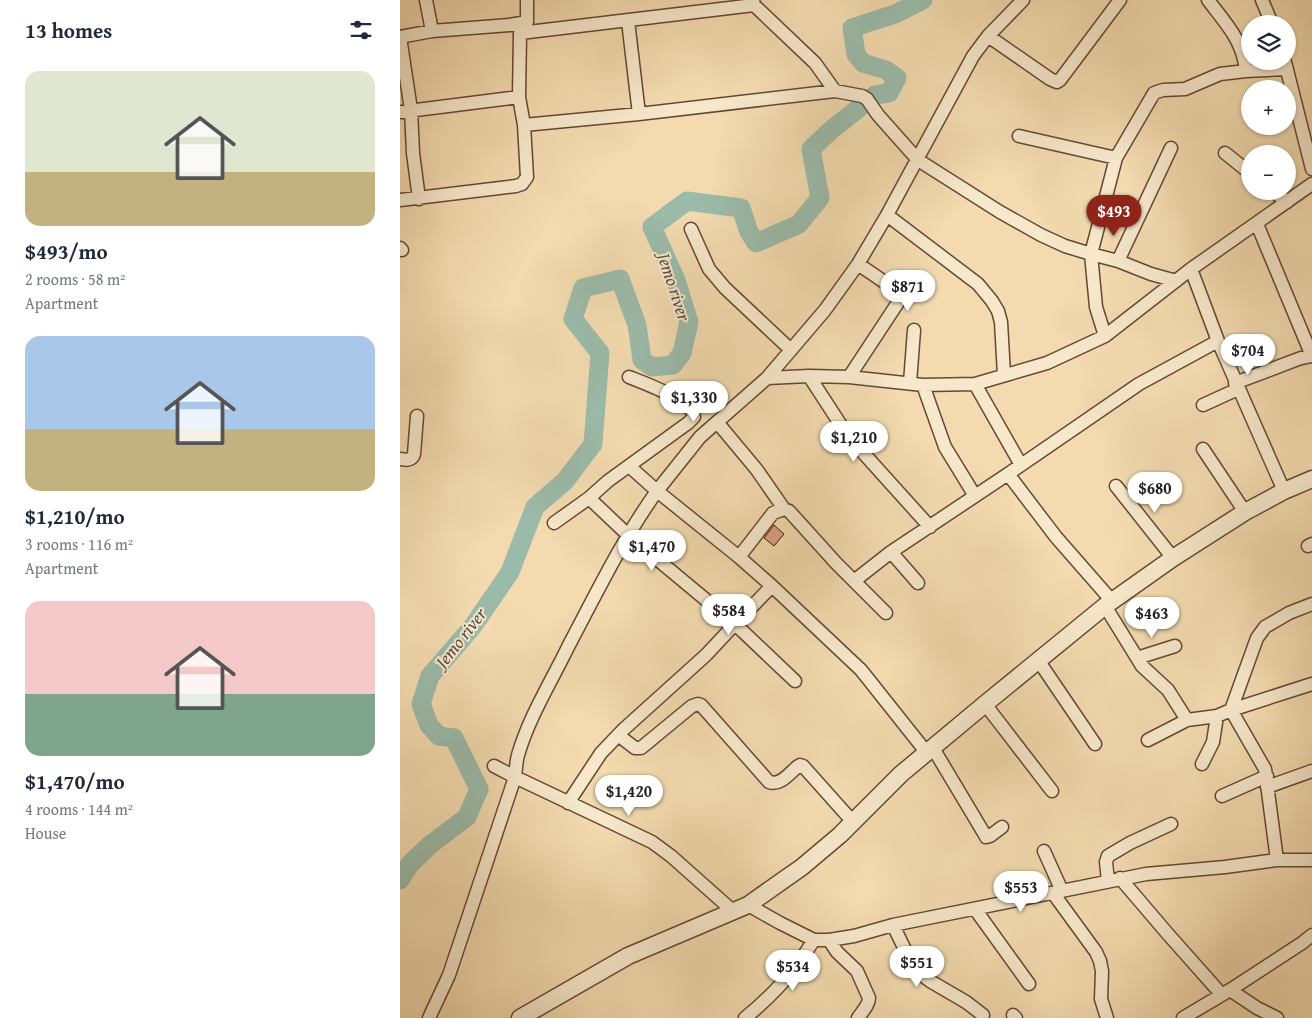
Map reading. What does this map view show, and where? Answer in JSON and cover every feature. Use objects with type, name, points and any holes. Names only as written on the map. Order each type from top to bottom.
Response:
[{"type":"street","points":[[426,0],[432,31]]},
{"type":"street","points":[[400,200],[516,186],[522,184],[527,177],[524,125],[519,97],[523,28],[527,0]]},
{"type":"street","points":[[429,1018],[449,975],[515,778],[517,756],[532,718],[628,535],[657,491],[700,437],[767,378],[825,310],[858,264],[888,215],[973,56],[988,36],[1023,0]]},
{"type":"street","points":[[988,36],[1057,82],[1120,0]]},
{"type":"street","points":[[1208,0],[1237,38],[1246,71]]},
{"type":"street","points":[[1262,0],[1268,15]]},
{"type":"street","points":[[419,199],[406,111],[400,37],[432,31],[509,25],[523,28],[628,21],[753,3],[815,63],[835,91]]},
{"type":"street","points":[[628,21],[639,114]]},
{"type":"street","points":[[1105,336],[1096,307],[1091,254],[1116,158],[1154,92],[1185,89],[1220,74],[1253,70]]},
{"type":"street","points":[[1287,70],[1312,169]]},
{"type":"street","points":[[524,125],[639,114],[835,91],[862,96],[867,99],[918,160],[1000,212],[1065,246],[1118,261],[1151,274],[1176,281]]},
{"type":"street","points":[[406,111],[519,97]]},
{"type":"street","points":[[1020,136],[1116,158]]},
{"type":"street","points":[[1118,261],[1171,148]]},
{"type":"street","points":[[1225,153],[1241,166]]},
{"type":"street","points":[[767,378],[849,377],[916,384],[975,384],[1047,363],[1105,336],[1191,269],[1312,184]]},
{"type":"street","points":[[888,215],[978,284],[992,301],[998,311],[1001,322],[1004,376]]},
{"type":"street","points":[[1203,405],[1237,386],[1301,358],[1312,356],[1257,224]]},
{"type":"street","points":[[692,229],[710,269],[725,288],[791,350]]},
{"type":"street","points":[[849,377],[900,298],[899,292],[858,264]]},
{"type":"street","points":[[1191,269],[1218,341],[1284,491]]},
{"type":"street","points":[[914,330],[916,384],[945,447],[975,496]]},
{"type":"street","points":[[854,581],[891,552],[1140,384],[1218,341]]},
{"type":"street","points":[[809,376],[848,436],[930,527]]},
{"type":"street","points":[[554,523],[694,417],[695,414],[693,412],[671,394],[629,377]]},
{"type":"street","points":[[975,384],[1021,466]]},
{"type":"street","points":[[400,459],[410,460],[413,458],[417,416]]},
{"type":"street","points":[[717,422],[757,470],[784,509],[886,613]]},
{"type":"street","points":[[1203,449],[1245,512]]},
{"type":"street","points":[[629,466],[772,586],[861,670],[930,751],[986,837],[1002,827]]},
{"type":"street","points":[[1008,474],[1108,604],[1142,666],[1168,690],[1187,720]]},
{"type":"street","points":[[520,1018],[628,956],[741,908],[802,867],[840,835],[901,774],[1108,604],[1172,558],[1245,512],[1284,491],[1312,479]]},
{"type":"street","points":[[1116,486],[1172,558]]},
{"type":"street","points":[[589,498],[628,535],[735,624],[795,681]]},
{"type":"street","points":[[739,557],[773,513],[784,509]]},
{"type":"street","points":[[891,552],[918,583]]},
{"type":"street","points":[[568,803],[601,753],[618,735],[706,655],[772,586]]},
{"type":"street","points":[[1230,710],[1257,638],[1265,627],[1289,613],[1312,604]]},
{"type":"street","points":[[1137,658],[1175,646]]},
{"type":"street","points":[[1038,660],[1095,744]]},
{"type":"street","points":[[1148,740],[1187,720],[1217,716],[1230,710],[1312,684]]},
{"type":"street","points":[[985,704],[1052,791]]},
{"type":"street","points":[[618,735],[635,748],[641,748],[692,706],[701,705],[769,782],[774,784],[779,782],[797,767],[803,766],[853,822]]},
{"type":"street","points":[[1230,710],[1265,769],[1277,860]]},
{"type":"street","points":[[1202,764],[1213,742],[1217,716]]},
{"type":"street","points":[[494,766],[515,778],[652,842],[741,908],[780,923],[814,940],[854,936],[893,925],[1146,874],[1226,867],[1277,860],[1312,860]]},
{"type":"street","points":[[1222,796],[1312,771]]},
{"type":"street","points":[[1171,824],[1130,843],[1108,856],[1106,862],[1114,880],[1226,993],[1277,1018]]},
{"type":"street","points":[[1044,852],[1058,892],[1100,961],[1102,971],[1100,990],[1106,1018]]},
{"type":"street","points":[[975,909],[1029,984]]},
{"type":"street","points":[[893,925],[919,973],[966,1002],[983,1015]]},
{"type":"street","points":[[1183,1018],[1226,993],[1312,935]]},
{"type":"street","points":[[745,1018],[781,985],[814,940]]},
{"type":"street","points":[[829,940],[837,952],[857,971],[869,998],[858,1018]]},
{"type":"building","points":[[774,525],[784,534],[774,546],[764,538]]},
{"type":"waterway","name":"Jemo river","points":[[400,880],[410,864],[430,845],[467,817],[479,789],[454,738],[439,736],[429,725],[421,704],[430,676],[473,626],[510,572],[535,507],[565,481],[593,444],[600,353],[573,319],[583,288],[620,279],[637,325],[642,360],[652,367],[673,365],[682,353],[689,322],[676,280],[652,227],[687,201],[741,208],[749,232],[756,243],[799,224],[820,198],[811,149],[830,131],[875,95],[889,93],[897,78],[886,70],[863,63],[856,54],[852,28],[895,14],[923,0]]}]
